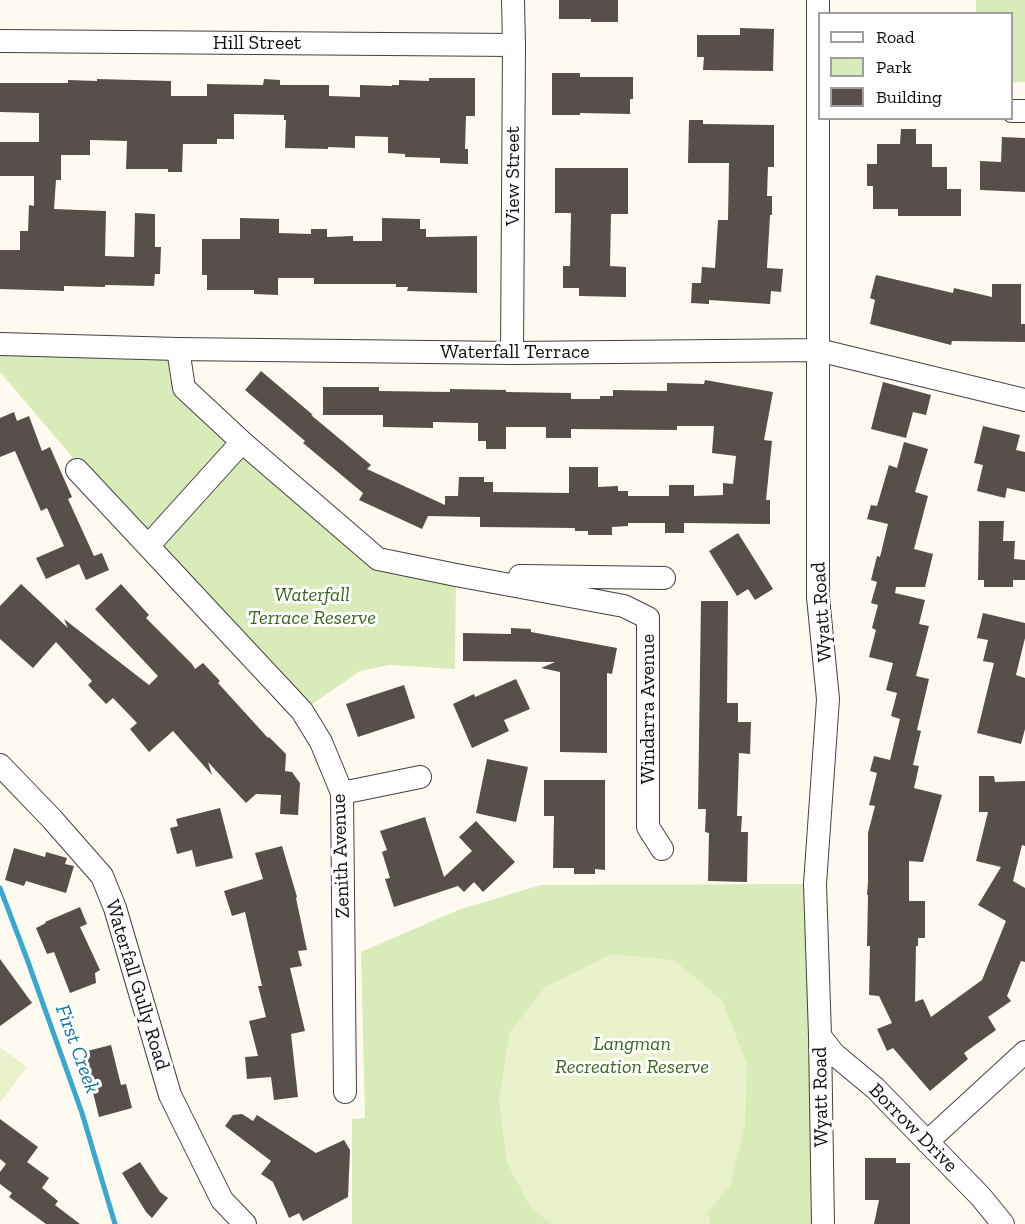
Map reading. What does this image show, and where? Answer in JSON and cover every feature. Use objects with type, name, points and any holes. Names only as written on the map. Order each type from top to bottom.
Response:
[{"type":"street","name":"View Street","points":[[512,352],[513,0]]},
{"type":"street","name":"Hill Street","points":[[0,41],[514,45]]},
{"type":"street","name":"Wyatt Road","points":[[819,120],[818,597],[828,699],[815,884],[823,1224]]},
{"type":"street","name":"Waterfall Terrace","points":[[0,344],[178,349],[512,352],[818,350],[1025,400]]},
{"type":"street","name":"Windarra Avenue","points":[[178,349],[184,388],[242,442],[378,559],[624,606],[648,618],[648,827],[662,849]]},
{"type":"street","points":[[148,546],[242,442]]},
{"type":"street","name":"Zenith Avenue","points":[[77,470],[302,711],[321,742],[342,793],[345,1092]]},
{"type":"street","name":"Windarra Avenue","points":[[456,575],[664,578]]},
{"type":"street","name":"Waterfall Gully Road","points":[[0,765],[102,876],[115,908],[170,1095],[222,1200],[245,1224]]},
{"type":"street","points":[[342,793],[420,777]]},
{"type":"street","name":"Borrow Drive","points":[[820,1036],[834,1054],[875,1088],[981,1197],[1003,1224]]},
{"type":"street","points":[[927,1142],[1025,1052]]},
{"type":"green space","points":[[976,0],[1025,0],[1025,82],[1013,82],[1013,12],[976,12]]},
{"type":"green space","name":"Waterfall Terrace Reserve","points":[[0,344],[178,349],[184,388],[378,559],[456,575],[455,669],[389,665],[360,671],[302,711],[148,546],[0,372]]},
{"type":"green space","name":"Langman Recreation Reserve","points":[[815,884],[823,1224],[352,1224],[352,1119],[365,1118],[361,952],[458,910],[541,885]]},
{"type":"green space","points":[[612,954],[674,960],[722,1000],[747,1064],[745,1126],[730,1186],[705,1215],[709,1215],[710,1224],[551,1224],[531,1208],[507,1163],[499,1102],[509,1034],[545,987]]},
{"type":"green space","points":[[0,1047],[27,1067],[0,1103]]},
{"type":"building","points":[[559,0],[618,0],[618,22],[559,19]]},
{"type":"building","points":[[740,28],[774,29],[773,71],[703,70],[704,57],[697,57],[697,35],[740,35]]},
{"type":"building","points":[[552,73],[580,73],[580,77],[633,77],[630,114],[552,115]]},
{"type":"building","points":[[429,78],[475,78],[475,116],[466,116],[465,149],[468,149],[468,164],[440,163],[440,158],[405,157],[405,154],[388,153],[388,137],[355,136],[355,148],[285,148],[286,120],[284,120],[284,115],[234,114],[234,139],[217,139],[217,144],[183,144],[182,172],[168,172],[168,169],[126,169],[127,141],[90,140],[90,155],[61,155],[61,180],[56,180],[54,209],[106,211],[105,256],[134,257],[135,213],[155,214],[155,247],[161,247],[160,274],[155,274],[154,286],[64,286],[64,291],[0,289],[0,250],[20,250],[20,231],[28,231],[29,205],[34,206],[34,176],[0,176],[0,142],[39,142],[39,113],[0,112],[0,83],[68,83],[68,80],[97,81],[97,79],[171,81],[171,96],[207,96],[207,84],[263,85],[264,79],[280,80],[280,85],[329,85],[329,96],[360,97],[360,85],[392,86],[399,85],[399,80],[429,81]]},
{"type":"building","points":[[689,120],[703,120],[703,124],[774,125],[774,167],[768,167],[767,196],[772,196],[772,215],[770,215],[767,268],[783,269],[781,292],[771,291],[770,304],[709,300],[709,304],[691,303],[692,283],[701,283],[702,267],[715,268],[718,220],[728,220],[729,163],[688,163]]},
{"type":"building","points":[[901,129],[916,129],[916,144],[932,144],[932,167],[947,167],[947,189],[961,189],[961,216],[898,216],[898,209],[873,209],[873,186],[867,186],[867,164],[877,164],[877,144],[900,144]]},
{"type":"building","points":[[1002,137],[1025,138],[1025,192],[980,190],[980,161],[1001,162]]},
{"type":"building","points":[[555,168],[628,168],[628,214],[611,214],[610,266],[626,267],[626,297],[579,296],[579,288],[563,288],[563,266],[570,266],[571,213],[555,213]]},
{"type":"building","points":[[240,218],[279,219],[279,233],[311,234],[311,229],[327,229],[327,237],[353,236],[353,241],[382,241],[382,218],[420,219],[420,229],[426,229],[426,237],[477,236],[477,293],[407,291],[408,287],[396,287],[396,284],[314,284],[314,278],[278,278],[278,295],[254,294],[254,290],[207,290],[207,275],[202,275],[202,239],[240,239]]},
{"type":"building","points":[[876,275],[953,293],[954,288],[992,297],[992,284],[1021,284],[1021,324],[1025,324],[1025,342],[952,341],[951,345],[870,324],[875,300],[870,298]]},
{"type":"building","points":[[261,371],[371,465],[367,469],[445,505],[445,496],[458,496],[459,477],[484,477],[484,482],[493,482],[493,492],[569,493],[569,467],[598,467],[598,487],[618,486],[618,491],[628,491],[628,496],[669,496],[669,485],[694,485],[694,496],[723,495],[723,483],[733,484],[736,456],[712,453],[714,426],[677,426],[677,430],[571,429],[571,438],[546,438],[546,427],[506,427],[506,449],[486,449],[486,441],[478,441],[478,423],[433,422],[433,428],[383,427],[383,415],[323,415],[323,387],[379,387],[379,391],[506,390],[506,392],[571,393],[571,399],[600,399],[600,396],[613,396],[613,390],[667,391],[667,383],[704,384],[705,380],[773,392],[764,440],[772,441],[766,500],[770,500],[770,524],[684,523],[684,533],[665,533],[665,523],[628,523],[628,526],[612,527],[612,535],[588,535],[588,531],[575,531],[575,528],[480,527],[480,517],[428,516],[422,529],[359,500],[363,493],[245,390]]},
{"type":"building","points":[[883,382],[931,395],[926,415],[913,412],[906,438],[871,429]]},
{"type":"building","points":[[14,412],[17,421],[29,416],[42,451],[50,447],[72,497],[68,499],[94,556],[102,553],[109,570],[86,580],[79,564],[46,579],[36,558],[64,546],[47,508],[41,511],[15,451],[0,457],[0,418]]},
{"type":"building","points":[[983,426],[1020,435],[1016,450],[1025,452],[1025,492],[1007,488],[1005,498],[977,491],[983,465],[974,463]]},
{"type":"building","points":[[904,442],[928,449],[915,492],[928,496],[914,549],[933,554],[925,587],[896,587],[895,593],[925,600],[919,624],[929,626],[916,676],[929,679],[917,730],[921,731],[913,765],[919,766],[914,788],[942,795],[923,862],[909,861],[909,901],[925,901],[925,938],[918,938],[918,946],[916,946],[915,1002],[923,999],[931,1017],[982,980],[1006,921],[978,905],[1001,867],[976,861],[988,812],[979,812],[979,776],[994,776],[995,782],[1025,781],[1025,846],[1022,845],[1013,881],[1025,888],[1025,962],[1021,961],[1007,996],[1011,1001],[988,1017],[996,1030],[964,1053],[968,1059],[930,1091],[893,1048],[887,1051],[877,1029],[892,1023],[879,996],[869,995],[870,946],[867,946],[868,833],[875,806],[869,805],[877,773],[870,771],[874,756],[890,760],[900,719],[891,716],[897,693],[886,690],[893,663],[869,657],[876,630],[872,628],[878,605],[871,603],[877,582],[871,580],[877,556],[880,557],[888,524],[867,519],[871,505],[877,506],[889,465],[897,468]]},
{"type":"building","points":[[979,521],[1004,521],[1003,541],[1015,541],[1014,559],[1025,560],[1025,580],[1013,580],[1013,587],[984,587],[984,580],[978,580]]},
{"type":"building","points":[[738,533],[773,589],[755,600],[748,589],[737,596],[709,551]]},
{"type":"building","points":[[21,584],[68,628],[64,619],[149,685],[158,676],[95,609],[121,584],[149,615],[146,618],[195,669],[203,663],[268,738],[286,754],[285,771],[292,772],[300,783],[298,815],[280,814],[281,795],[256,794],[246,803],[208,762],[212,775],[173,731],[149,752],[130,729],[137,723],[113,698],[106,704],[88,685],[92,681],[56,642],[33,668],[0,639],[0,606]]},
{"type":"building","points":[[701,601],[728,601],[727,703],[738,703],[738,722],[751,722],[750,754],[739,753],[737,816],[742,816],[741,832],[748,832],[747,882],[708,881],[709,833],[705,832],[706,809],[698,809]]},
{"type":"building","points":[[983,613],[1025,623],[1025,638],[1016,675],[1025,678],[1025,729],[1021,744],[977,733],[994,663],[983,661],[988,640],[977,638]]},
{"type":"building","points":[[511,628],[531,629],[531,632],[617,648],[612,674],[607,673],[607,753],[560,752],[560,672],[541,668],[555,662],[463,661],[463,633],[511,634]]},
{"type":"building","points":[[516,679],[530,709],[504,720],[509,731],[472,748],[453,704]]},
{"type":"building","points":[[404,685],[415,718],[358,737],[346,704]]},
{"type":"building","points":[[487,759],[528,767],[516,822],[476,813]]},
{"type":"building","points":[[544,780],[605,780],[605,870],[595,869],[595,874],[574,874],[574,868],[553,868],[554,816],[544,816]]},
{"type":"building","points":[[220,808],[233,858],[196,867],[192,850],[177,854],[170,828],[178,826],[176,819]]},
{"type":"building","points":[[425,817],[444,877],[472,851],[459,837],[476,821],[515,862],[483,892],[474,882],[464,892],[458,886],[394,907],[385,879],[390,878],[382,852],[387,850],[380,831]]},
{"type":"building","points":[[282,846],[297,897],[307,950],[298,951],[302,966],[290,968],[305,1031],[291,1034],[298,1097],[274,1100],[271,1077],[247,1079],[245,1057],[258,1056],[249,1021],[266,1017],[258,986],[262,986],[245,912],[232,916],[224,891],[263,879],[255,853]]},
{"type":"building","points":[[14,848],[45,857],[46,852],[67,858],[65,864],[74,866],[66,893],[26,881],[24,886],[5,880]]},
{"type":"building","points":[[80,907],[87,924],[80,927],[100,970],[95,973],[96,983],[70,993],[54,952],[47,954],[36,928]]},
{"type":"building","points":[[0,959],[32,1003],[0,1026]]},
{"type":"building","points":[[111,1045],[121,1085],[126,1084],[132,1108],[99,1117],[83,1052]]},
{"type":"building","points":[[242,1114],[253,1121],[257,1115],[316,1153],[344,1140],[350,1150],[348,1197],[303,1221],[299,1213],[289,1218],[273,1182],[261,1174],[271,1161],[225,1126],[233,1115]]},
{"type":"building","points":[[0,1119],[38,1147],[27,1162],[49,1178],[42,1188],[58,1201],[55,1205],[80,1224],[46,1224],[9,1197],[12,1193],[0,1184],[0,1172],[6,1164],[0,1159]]},
{"type":"building","points":[[865,1158],[896,1158],[896,1163],[910,1163],[910,1224],[874,1224],[879,1200],[865,1200]]},
{"type":"building","points":[[140,1162],[160,1192],[168,1198],[152,1218],[122,1173]]},
{"type":"waterway","name":"First Creek","points":[[0,888],[82,1113],[115,1224]]}]
